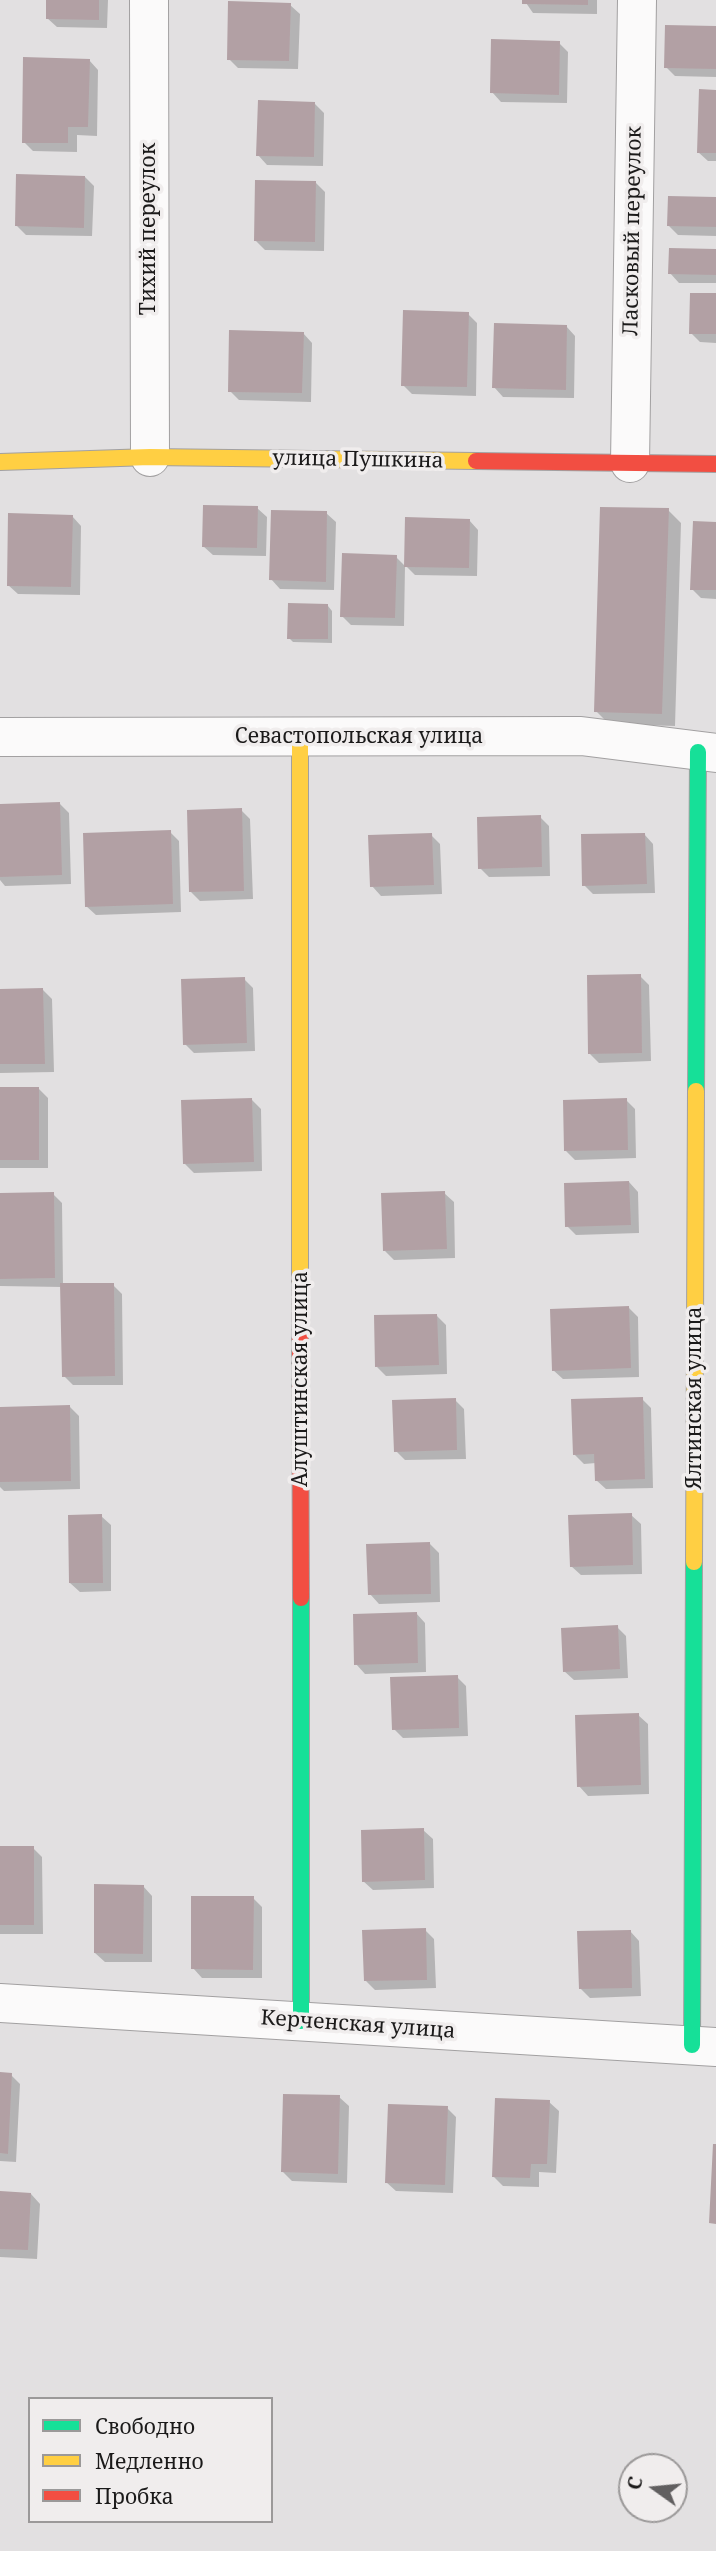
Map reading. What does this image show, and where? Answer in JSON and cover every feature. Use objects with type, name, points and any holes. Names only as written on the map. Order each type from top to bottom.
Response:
[{"type":"street","name":"Тихий переулок","points":[[149,0],[150,457]]},
{"type":"street","name":"Ласковый переулок","points":[[630,463],[637,0]]},
{"type":"street","name":"улица Пушкина","points":[[0,462],[150,457],[716,464]]},
{"type":"street","name":"Севастопольская улица","points":[[0,737],[581,736],[707,752]]},
{"type":"street","name":"Алуштинская улица","points":[[300,737],[301,2021]]},
{"type":"street","name":"Ялтинская улица","points":[[704,2046],[707,752]]},
{"type":"street","name":"Керченская улица","points":[[0,2003],[704,2046]]},
{"type":"building","points":[[46,0],[99,0],[99,20],[46,19]]},
{"type":"building","points":[[522,0],[588,0],[588,5],[522,4]]},
{"type":"building","points":[[228,1],[291,3],[289,61],[227,60]]},
{"type":"building","points":[[665,25],[716,26],[716,69],[664,68]]},
{"type":"building","points":[[491,39],[560,41],[559,95],[490,93]]},
{"type":"building","points":[[23,57],[90,59],[88,127],[68,127],[68,143],[22,143]]},
{"type":"building","points":[[699,89],[716,90],[716,153],[697,153]]},
{"type":"building","points":[[258,100],[315,102],[314,157],[256,156]]},
{"type":"building","points":[[16,174],[85,176],[84,228],[15,226]]},
{"type":"building","points":[[255,180],[316,181],[315,242],[254,241]]},
{"type":"building","points":[[668,196],[716,197],[716,227],[667,226]]},
{"type":"building","points":[[669,248],[716,249],[716,275],[668,274]]},
{"type":"building","points":[[690,293],[716,293],[716,334],[689,334]]},
{"type":"building","points":[[403,310],[469,312],[467,387],[401,386]]},
{"type":"building","points":[[494,323],[567,325],[566,390],[492,388]]},
{"type":"building","points":[[229,330],[304,332],[302,393],[228,392]]},
{"type":"building","points":[[203,505],[258,506],[257,548],[202,547]]},
{"type":"building","points":[[600,507],[669,508],[662,714],[594,712]]},
{"type":"building","points":[[271,510],[327,511],[326,582],[269,580]]},
{"type":"building","points":[[8,513],[73,515],[71,587],[7,586]]},
{"type":"building","points":[[405,517],[470,519],[469,568],[404,567]]},
{"type":"building","points":[[693,521],[716,522],[716,590],[690,590]]},
{"type":"building","points":[[342,553],[397,555],[395,618],[340,617]]},
{"type":"building","points":[[288,603],[328,604],[328,639],[287,639]]},
{"type":"building","points":[[60,802],[62,875],[0,877],[0,804]]},
{"type":"building","points":[[242,808],[244,891],[189,892],[187,810]]},
{"type":"building","points":[[541,815],[542,867],[478,869],[477,817]]},
{"type":"building","points":[[171,830],[173,904],[85,907],[83,833]]},
{"type":"building","points":[[432,833],[434,885],[370,887],[368,835]]},
{"type":"building","points":[[645,833],[647,884],[582,886],[581,834]]},
{"type":"building","points":[[641,974],[642,1053],[588,1054],[587,975]]},
{"type":"building","points":[[245,977],[247,1043],[183,1045],[181,979]]},
{"type":"building","points":[[43,988],[45,1064],[0,1064],[0,989]]},
{"type":"building","points":[[0,1087],[39,1087],[39,1160],[0,1160]]},
{"type":"building","points":[[252,1098],[254,1162],[183,1164],[181,1100]]},
{"type":"building","points":[[627,1098],[628,1150],[564,1151],[563,1100]]},
{"type":"building","points":[[629,1181],[631,1225],[565,1227],[564,1183]]},
{"type":"building","points":[[445,1191],[447,1249],[383,1251],[381,1193]]},
{"type":"building","points":[[54,1192],[55,1278],[0,1279],[0,1193]]},
{"type":"building","points":[[60,1283],[114,1283],[115,1376],[62,1377]]},
{"type":"building","points":[[629,1306],[631,1368],[552,1371],[550,1309]]},
{"type":"building","points":[[437,1314],[439,1365],[375,1367],[374,1315]]},
{"type":"building","points":[[643,1397],[645,1479],[595,1481],[594,1454],[573,1455],[571,1399]]},
{"type":"building","points":[[456,1398],[457,1450],[394,1452],[392,1400]]},
{"type":"building","points":[[70,1405],[71,1481],[0,1482],[0,1407]]},
{"type":"building","points":[[632,1513],[633,1565],[570,1567],[568,1515]]},
{"type":"building","points":[[102,1514],[103,1583],[69,1583],[68,1515]]},
{"type":"building","points":[[430,1542],[431,1594],[368,1595],[366,1544]]},
{"type":"building","points":[[417,1612],[418,1663],[354,1665],[353,1614]]},
{"type":"building","points":[[618,1625],[620,1669],[563,1672],[561,1628]]},
{"type":"building","points":[[458,1675],[459,1728],[392,1730],[390,1677]]},
{"type":"building","points":[[639,1713],[641,1785],[577,1787],[575,1715]]},
{"type":"building","points":[[424,1828],[425,1880],[362,1882],[361,1830]]},
{"type":"building","points":[[0,1846],[34,1846],[34,1925],[0,1925]]},
{"type":"building","points":[[94,1884],[144,1885],[143,1954],[94,1953]]},
{"type":"building","points":[[191,1896],[254,1896],[253,1970],[191,1969]]},
{"type":"building","points":[[426,1928],[427,1980],[364,1981],[362,1930]]},
{"type":"building","points":[[631,1930],[632,1988],[579,1989],[577,1931]]},
{"type":"building","points":[[0,2072],[12,2073],[8,2154],[0,2153]]},
{"type":"building","points":[[283,2094],[340,2095],[338,2174],[281,2172]]},
{"type":"building","points":[[495,2098],[550,2100],[547,2164],[531,2164],[530,2178],[492,2177]]},
{"type":"building","points":[[388,2104],[448,2106],[445,2185],[385,2183]]},
{"type":"building","points":[[713,2144],[716,2144],[716,2224],[709,2223]]},
{"type":"building","points":[[0,2191],[31,2193],[28,2250],[0,2249]]},
{"type":"traffic: fast","points":[[696,1091],[698,752]]},
{"type":"traffic: fast","points":[[692,2045],[694,1562]]},
{"type":"traffic: fast","points":[[301,1598],[301,2021]]},
{"type":"traffic: slow","points":[[0,462],[150,457],[476,461]]},
{"type":"traffic: slow","points":[[300,737],[300,1332]]},
{"type":"traffic: slow","points":[[694,1562],[696,1091]]},
{"type":"traffic: jam","points":[[476,461],[716,464]]},
{"type":"traffic: jam","points":[[300,1332],[301,1598]]}]
